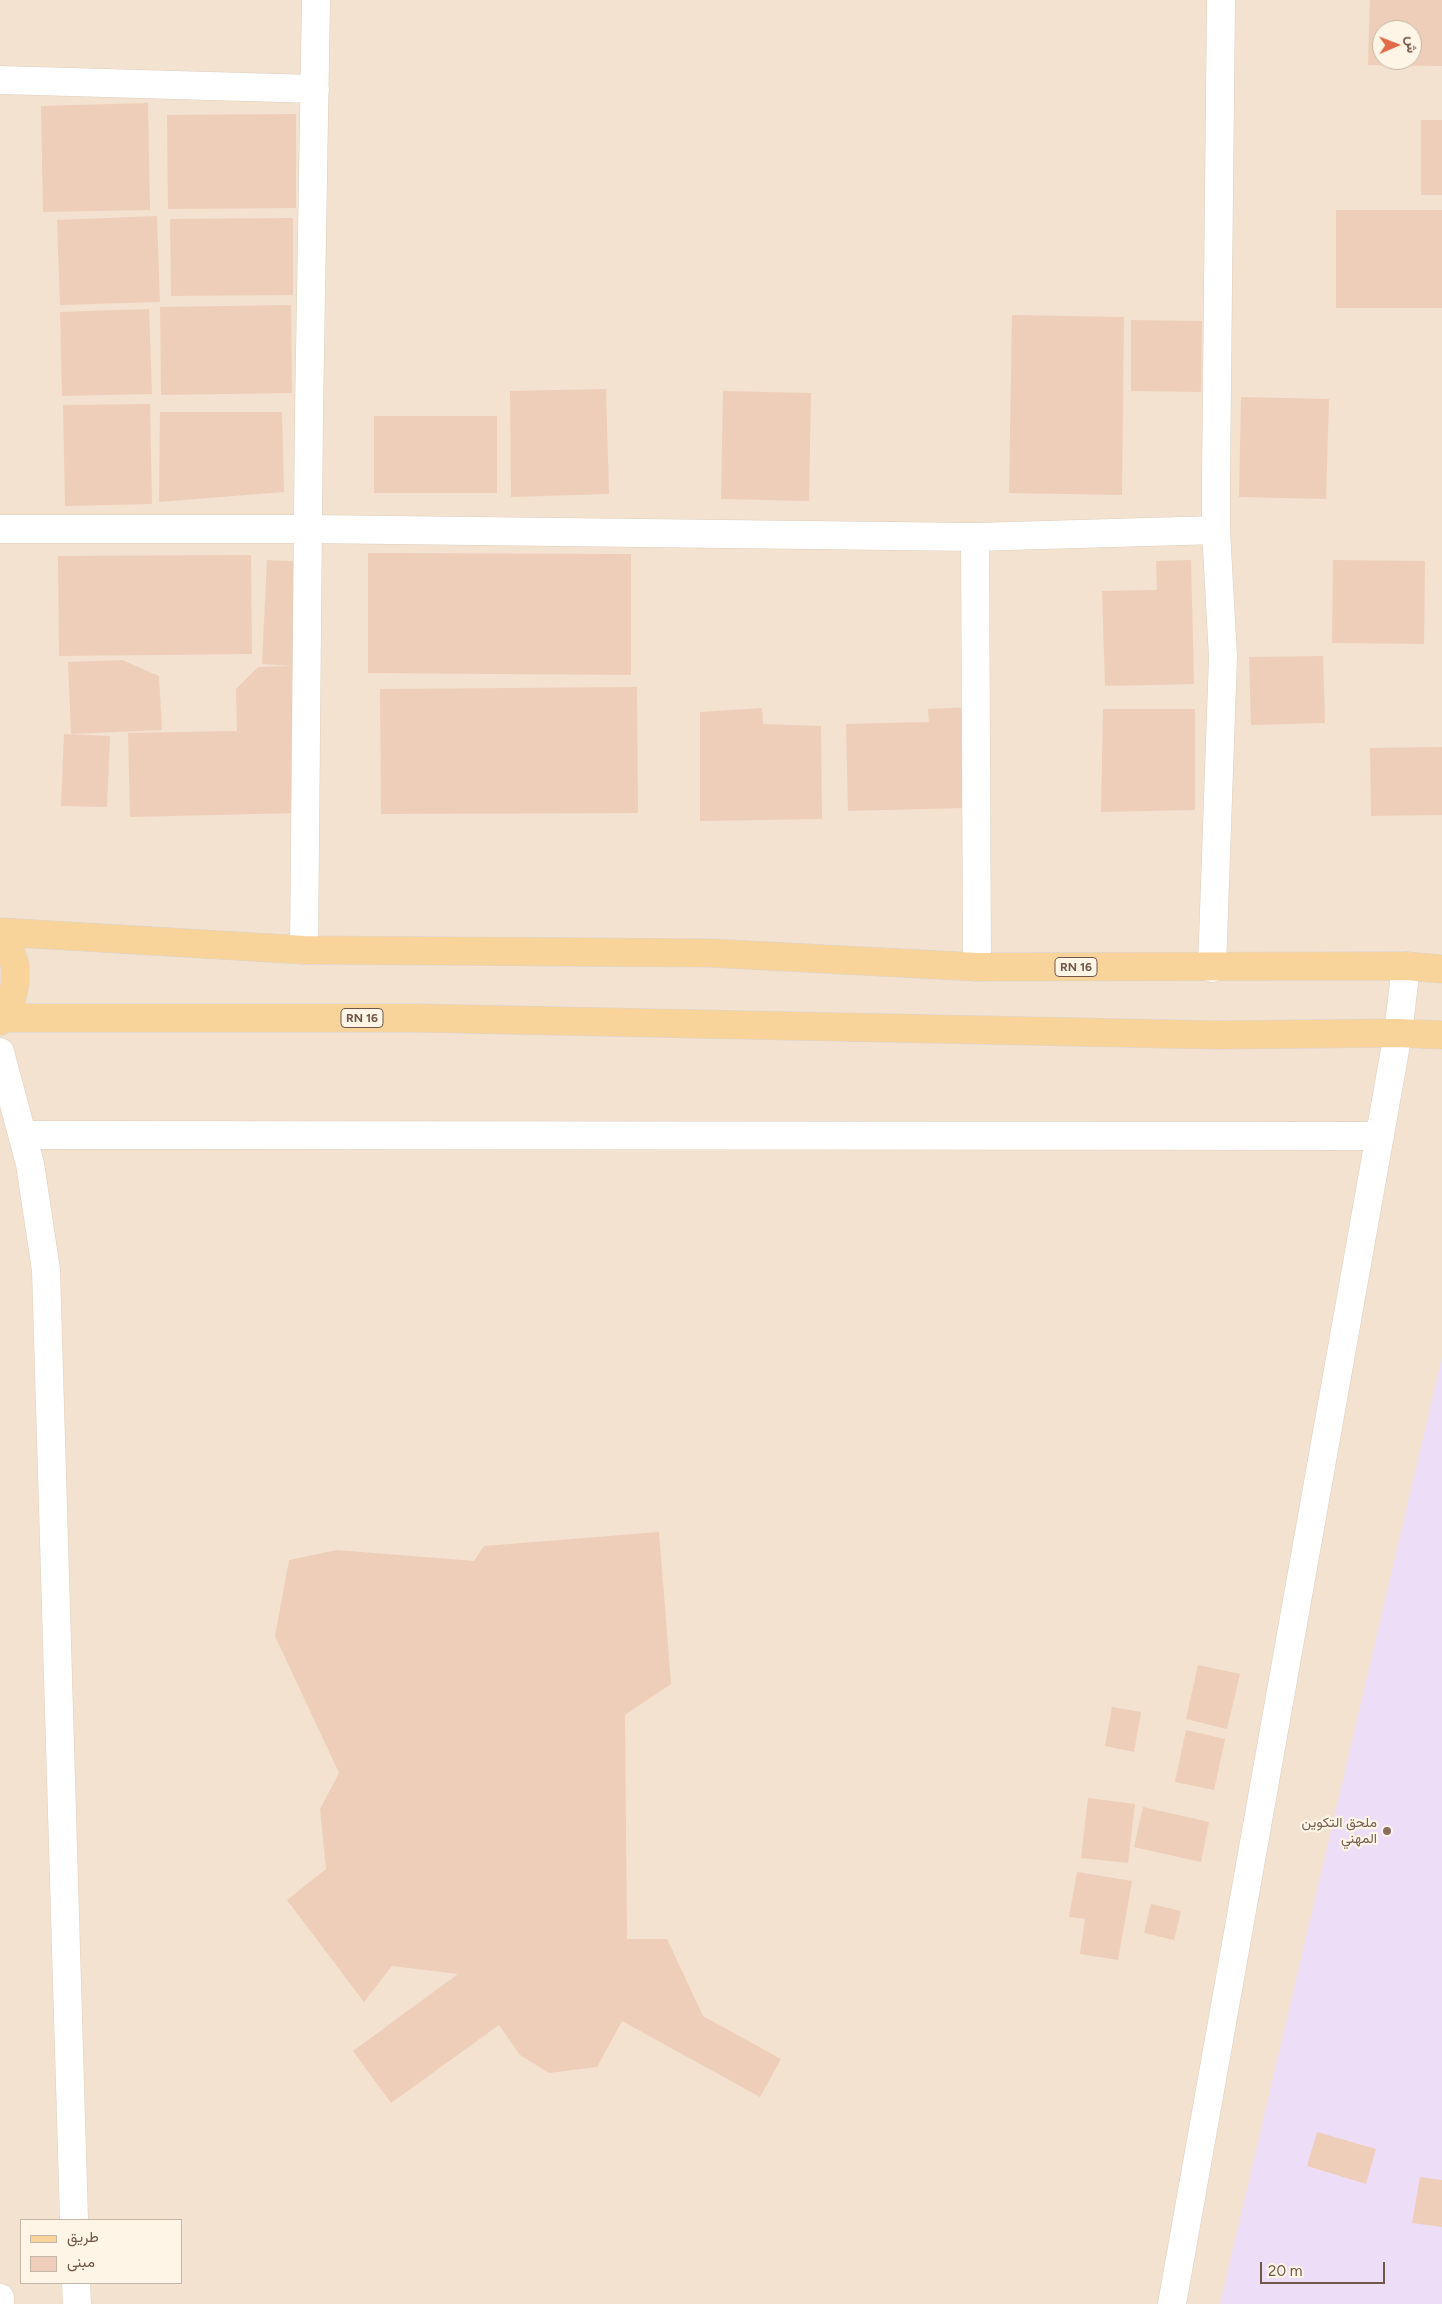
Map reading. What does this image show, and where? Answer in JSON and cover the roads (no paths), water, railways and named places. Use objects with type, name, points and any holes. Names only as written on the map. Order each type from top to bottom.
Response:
[{"type":"main road","name":"RN 16","points":[[0,933],[304,950],[710,953],[976,967],[1212,968],[1406,966],[1442,969]]},
{"type":"main road","points":[[0,933],[9,948],[15,965],[15,984],[11,1001],[1,1019]]},
{"type":"main road","name":"RN 16","points":[[1,1019],[417,1018],[1207,1035],[1398,1033],[1442,1036]]},
{"type":"street","points":[[304,950],[316,0]]},
{"type":"street","points":[[1212,968],[1223,657],[1216,530],[1220,0]]},
{"type":"street","points":[[0,80],[314,90]]},
{"type":"street","points":[[0,529],[308,529],[974,537],[1216,530]]},
{"type":"street","points":[[974,537],[976,967]]},
{"type":"street","points":[[1172,2304],[1380,1136],[1398,1033],[1406,966]]},
{"type":"street","points":[[0,1052],[30,1164],[46,1270],[74,2219]]},
{"type":"street","points":[[23,1135],[1380,1136]]},
{"type":"street","points":[[76,2284],[77,2304]]},
{"type":"street","points":[[0,2298],[0,2304]]},
{"type":"place","name":"ملحق التكوين المهني","points":[[1387,1831]]}]
